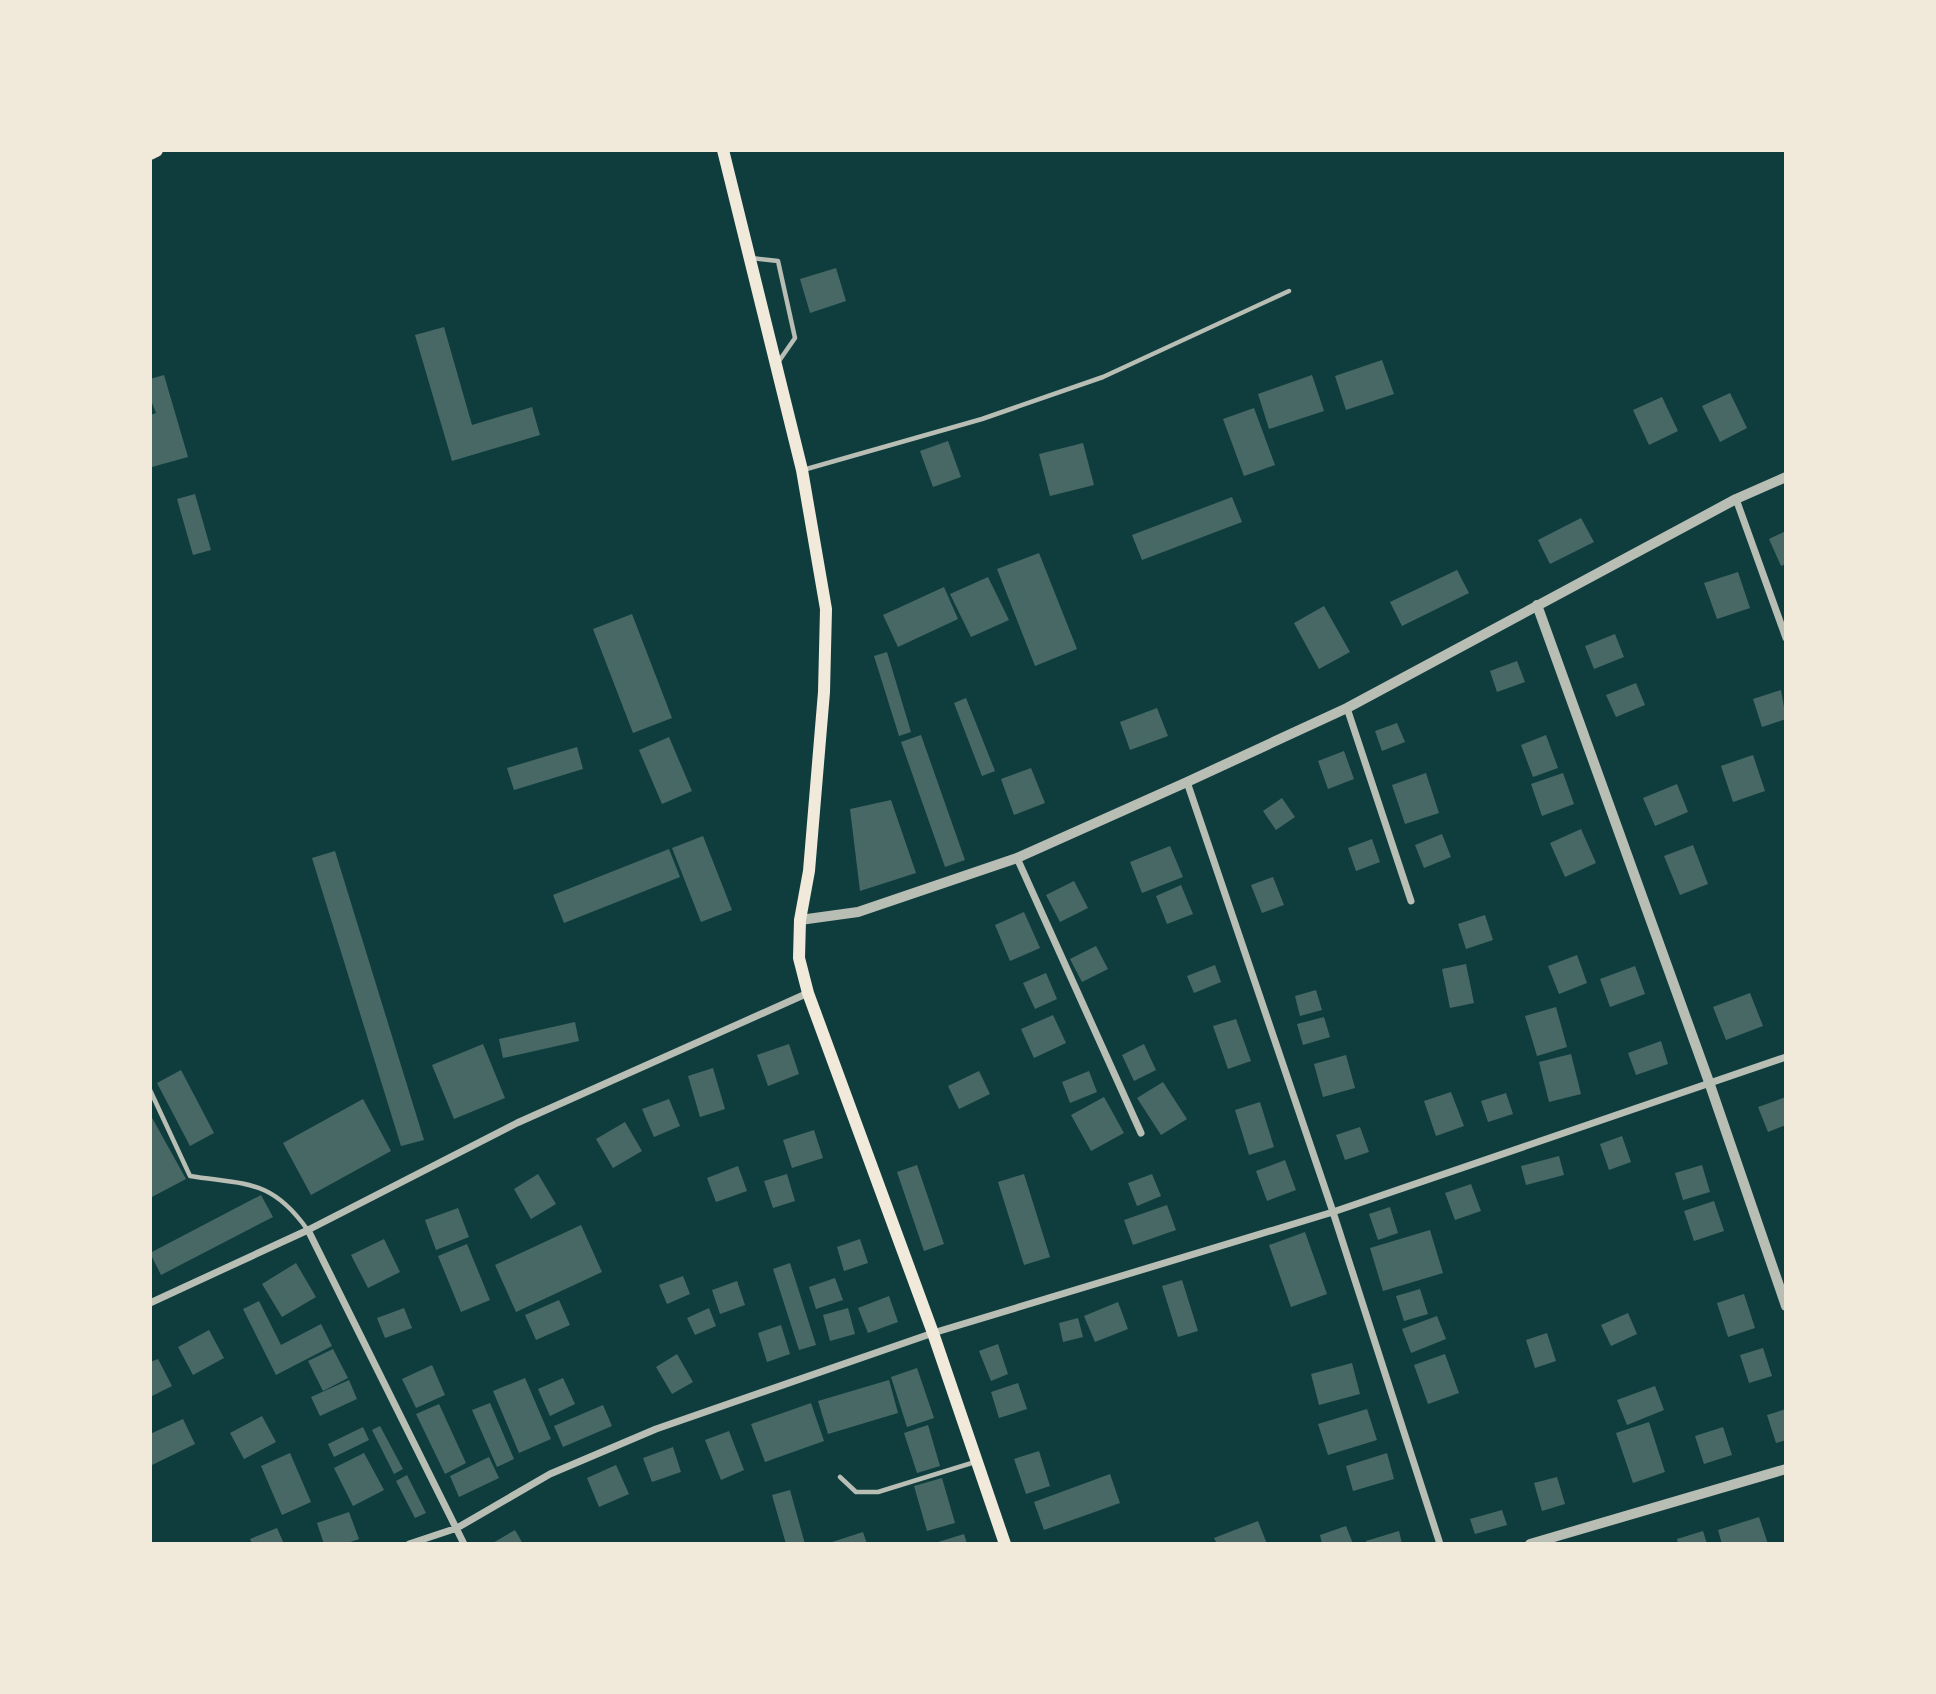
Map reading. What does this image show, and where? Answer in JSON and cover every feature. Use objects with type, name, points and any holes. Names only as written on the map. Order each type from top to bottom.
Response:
[{"type":"highway","points":[[150,152],[156,150]]},
{"type":"main road","points":[[723,150],[802,470],[826,609],[823,706],[809,871],[800,920],[799,958],[808,993],[933,1333],[1005,1544]]},
{"type":"street","points":[[800,920],[858,912],[1017,858],[1187,782],[1347,708],[1736,499],[1786,477]]},
{"type":"street","points":[[1736,499],[1786,638]]},
{"type":"street","points":[[1537,604],[1709,1082],[1786,1306]]},
{"type":"street","points":[[1347,708],[1411,901]]},
{"type":"street","points":[[1187,782],[1333,1212],[1440,1544]]},
{"type":"street","points":[[1017,858],[1140,1133]]},
{"type":"street","points":[[150,1304],[307,1230],[517,1123],[808,993]]},
{"type":"street","points":[[409,1544],[457,1528],[550,1475],[656,1429],[933,1333],[1333,1212],[1786,1057]]},
{"type":"street","points":[[307,1230],[464,1544]]},
{"type":"street","points":[[1530,1544],[1786,1469]]},
{"type":"lane","points":[[750,258],[778,261],[795,338],[776,366]]},
{"type":"lane","points":[[802,470],[982,419],[1103,377],[1289,291]]},
{"type":"lane","points":[[150,1090],[190,1176],[263,1188],[289,1204],[307,1230]]},
{"type":"lane","points":[[840,1477],[856,1492],[878,1492],[975,1461]]},
{"type":"building","points":[[836,268],[846,301],[810,313],[800,279]]},
{"type":"building","points":[[444,327],[472,425],[532,407],[540,435],[452,461],[415,335]]},
{"type":"building","points":[[1382,360],[1394,394],[1346,410],[1335,376]]},
{"type":"building","points":[[164,375],[188,457],[152,467],[150,415],[156,413],[150,398],[150,379]]},
{"type":"building","points":[[1312,375],[1324,411],[1269,429],[1258,394]]},
{"type":"building","points":[[1730,393],[1747,428],[1720,442],[1702,406]]},
{"type":"building","points":[[1662,397],[1678,431],[1649,445],[1633,410]]},
{"type":"building","points":[[1254,408],[1275,465],[1244,476],[1223,419]]},
{"type":"building","points":[[948,441],[961,477],[933,487],[920,451]]},
{"type":"building","points":[[1083,443],[1094,485],[1050,496],[1039,454]]},
{"type":"building","points":[[195,494],[211,550],[193,555],[177,499]]},
{"type":"building","points":[[1232,497],[1242,522],[1142,560],[1132,535]]},
{"type":"building","points":[[1581,518],[1594,542],[1550,564],[1538,540]]},
{"type":"building","points":[[1786,531],[1786,564],[1781,566],[1769,539]]},
{"type":"building","points":[[1039,553],[1077,649],[1035,666],[997,569]]},
{"type":"building","points":[[1457,570],[1469,593],[1402,626],[1390,602]]},
{"type":"building","points":[[1738,572],[1750,608],[1717,619],[1704,583]]},
{"type":"building","points":[[988,577],[1009,620],[971,637],[950,594]]},
{"type":"building","points":[[944,587],[958,619],[898,647],[883,615]]},
{"type":"building","points":[[1324,606],[1350,652],[1319,669],[1294,623]]},
{"type":"building","points":[[632,614],[672,718],[633,733],[593,629]]},
{"type":"building","points":[[1615,634],[1624,657],[1594,669],[1585,646]]},
{"type":"building","points":[[887,652],[911,732],[899,736],[874,656]]},
{"type":"building","points":[[1517,661],[1525,682],[1497,692],[1490,671]]},
{"type":"building","points":[[1636,683],[1645,705],[1616,717],[1606,695]]},
{"type":"building","points":[[1781,690],[1786,719],[1762,727],[1753,699]]},
{"type":"building","points":[[966,698],[995,771],[982,776],[954,703]]},
{"type":"building","points":[[1157,708],[1168,736],[1130,750],[1120,722]]},
{"type":"building","points":[[1397,723],[1405,742],[1382,751],[1375,731]]},
{"type":"building","points":[[921,735],[965,860],[945,867],[901,742]]},
{"type":"building","points":[[1546,735],[1558,768],[1533,777],[1521,745]]},
{"type":"building","points":[[669,737],[692,791],[662,804],[639,750]]},
{"type":"building","points":[[577,747],[583,769],[514,790],[507,768]]},
{"type":"building","points":[[1344,751],[1354,779],[1328,789],[1318,761]]},
{"type":"building","points":[[1753,755],[1765,791],[1733,802],[1721,766]]},
{"type":"building","points":[[1031,768],[1045,803],[1014,815],[1001,779]]},
{"type":"building","points":[[1426,773],[1439,813],[1405,824],[1392,785]]},
{"type":"building","points":[[1563,773],[1574,804],[1542,816],[1531,784]]},
{"type":"building","points":[[1677,784],[1688,812],[1655,826],[1643,798]]},
{"type":"building","points":[[1282,798],[1295,817],[1276,830],[1263,811]]},
{"type":"building","points":[[891,800],[916,873],[860,891],[850,809]]},
{"type":"building","points":[[1581,829],[1596,863],[1565,877],[1550,843]]},
{"type":"building","points":[[1442,834],[1451,857],[1424,868],[1415,845]]},
{"type":"building","points":[[703,836],[732,910],[701,922],[672,848]]},
{"type":"building","points":[[1372,839],[1380,862],[1356,871],[1348,848]]},
{"type":"building","points":[[1693,845],[1708,884],[1680,895],[1664,856]]},
{"type":"building","points":[[1170,846],[1183,877],[1142,893],[1130,862]]},
{"type":"building","points":[[669,849],[680,877],[564,923],[553,895]]},
{"type":"building","points":[[335,851],[424,1140],[401,1146],[312,858]]},
{"type":"building","points":[[1273,877],[1284,905],[1262,913],[1251,885]]},
{"type":"building","points":[[1074,881],[1088,908],[1060,922],[1046,895]]},
{"type":"building","points":[[1181,885],[1193,914],[1167,924],[1156,896]]},
{"type":"building","points":[[1024,912],[1040,948],[1010,961],[995,925]]},
{"type":"building","points":[[1485,915],[1493,940],[1466,949],[1458,924]]},
{"type":"building","points":[[1096,946],[1108,969],[1082,982],[1070,959]]},
{"type":"building","points":[[1577,955],[1587,983],[1559,994],[1548,966]]},
{"type":"building","points":[[1466,964],[1474,1003],[1450,1008],[1442,969]]},
{"type":"building","points":[[1215,965],[1221,982],[1194,993],[1187,976]]},
{"type":"building","points":[[1635,966],[1645,994],[1610,1007],[1600,979]]},
{"type":"building","points":[[1046,973],[1057,999],[1035,1009],[1023,983]]},
{"type":"building","points":[[1316,990],[1322,1010],[1300,1016],[1295,996]]},
{"type":"building","points":[[1750,993],[1763,1026],[1726,1040],[1713,1007]]},
{"type":"building","points":[[1556,1007],[1567,1047],[1537,1056],[1525,1016]]},
{"type":"building","points":[[1053,1015],[1066,1043],[1034,1058],[1021,1029]]},
{"type":"building","points":[[1324,1017],[1330,1037],[1303,1045],[1297,1024]]},
{"type":"building","points":[[1236,1019],[1251,1061],[1228,1069],[1213,1026]]},
{"type":"building","points":[[575,1022],[579,1041],[503,1058],[499,1039]]},
{"type":"building","points":[[1661,1041],[1668,1064],[1636,1075],[1628,1053]]},
{"type":"building","points":[[483,1044],[505,1098],[454,1119],[432,1065]]},
{"type":"building","points":[[789,1044],[799,1074],[768,1086],[757,1055]]},
{"type":"building","points":[[1144,1044],[1156,1070],[1134,1081],[1122,1055]]},
{"type":"building","points":[[1571,1054],[1581,1094],[1549,1102],[1539,1062]]},
{"type":"building","points":[[1346,1055],[1355,1088],[1323,1097],[1314,1064]]},
{"type":"building","points":[[713,1068],[725,1109],[700,1117],[688,1076]]},
{"type":"building","points":[[181,1070],[214,1133],[190,1146],[157,1083]]},
{"type":"building","points":[[979,1071],[990,1094],[959,1109],[948,1086]]},
{"type":"building","points":[[1089,1071],[1097,1092],[1070,1103],[1062,1082]]},
{"type":"building","points":[[1163,1082],[1187,1119],[1161,1135],[1137,1098]]},
{"type":"building","points":[[1451,1092],[1464,1126],[1436,1136],[1424,1101]]},
{"type":"building","points":[[1506,1093],[1513,1114],[1488,1122],[1481,1101]]},
{"type":"building","points":[[1104,1097],[1124,1133],[1091,1151],[1071,1115]]},
{"type":"building","points":[[1786,1097],[1786,1125],[1768,1132],[1758,1107]]},
{"type":"building","points":[[363,1099],[391,1151],[311,1195],[283,1143]]},
{"type":"building","points":[[669,1099],[680,1126],[654,1137],[642,1109]]},
{"type":"building","points":[[1260,1102],[1274,1147],[1249,1155],[1235,1110]]},
{"type":"building","points":[[150,1114],[186,1179],[150,1198]]},
{"type":"building","points":[[625,1122],[642,1151],[613,1168],[596,1139]]},
{"type":"building","points":[[1360,1127],[1369,1152],[1345,1160],[1336,1135]]},
{"type":"building","points":[[814,1130],[823,1158],[792,1168],[783,1140]]},
{"type":"building","points":[[1622,1136],[1631,1162],[1609,1170],[1600,1144]]},
{"type":"building","points":[[1559,1156],[1564,1175],[1526,1185],[1521,1166]]},
{"type":"building","points":[[1285,1160],[1296,1190],[1267,1201],[1256,1171]]},
{"type":"building","points":[[917,1165],[944,1244],[924,1251],[897,1172]]},
{"type":"building","points":[[1702,1165],[1710,1192],[1683,1200],[1675,1173]]},
{"type":"building","points":[[738,1166],[747,1191],[716,1202],[707,1178]]},
{"type":"building","points":[[538,1174],[556,1204],[531,1219],[514,1189]]},
{"type":"building","points":[[787,1174],[795,1201],[773,1208],[764,1181]]},
{"type":"building","points":[[1024,1174],[1050,1257],[1024,1265],[998,1182]]},
{"type":"building","points":[[1152,1174],[1161,1196],[1137,1206],[1128,1183]]},
{"type":"building","points":[[1471,1184],[1481,1211],[1455,1220],[1445,1193]]},
{"type":"building","points":[[261,1195],[273,1217],[161,1275],[150,1253]]},
{"type":"building","points":[[1714,1201],[1724,1231],[1694,1241],[1684,1211]]},
{"type":"building","points":[[1167,1205],[1176,1230],[1133,1245],[1124,1220]]},
{"type":"building","points":[[1390,1207],[1398,1233],[1378,1240],[1369,1214]]},
{"type":"building","points":[[458,1208],[469,1237],[436,1250],[425,1220]]},
{"type":"building","points":[[581,1225],[602,1272],[516,1312],[495,1265]]},
{"type":"building","points":[[1430,1230],[1443,1273],[1383,1291],[1370,1248]]},
{"type":"building","points":[[1305,1232],[1327,1294],[1291,1307],[1269,1245]]},
{"type":"building","points":[[384,1239],[400,1272],[368,1288],[351,1255]]},
{"type":"building","points":[[860,1239],[868,1263],[844,1271],[837,1247]]},
{"type":"building","points":[[467,1244],[490,1300],[461,1312],[438,1256]]},
{"type":"building","points":[[296,1263],[316,1297],[282,1317],[262,1284]]},
{"type":"building","points":[[790,1263],[816,1345],[799,1350],[773,1269]]},
{"type":"building","points":[[683,1276],[690,1294],[667,1304],[659,1285]]},
{"type":"building","points":[[835,1278],[843,1300],[816,1309],[809,1287]]},
{"type":"building","points":[[1182,1280],[1198,1331],[1178,1337],[1162,1286]]},
{"type":"building","points":[[737,1281],[745,1305],[720,1314],[712,1290]]},
{"type":"building","points":[[1420,1289],[1428,1314],[1404,1321],[1396,1296]]},
{"type":"building","points":[[1744,1294],[1755,1328],[1728,1337],[1717,1303]]},
{"type":"building","points":[[889,1296],[898,1322],[868,1333],[858,1308]]},
{"type":"building","points":[[559,1300],[570,1325],[536,1340],[525,1315]]},
{"type":"building","points":[[259,1301],[281,1345],[321,1324],[332,1346],[276,1375],[243,1309]]},
{"type":"building","points":[[1118,1302],[1128,1329],[1095,1342],[1084,1316]]},
{"type":"building","points":[[404,1308],[412,1328],[385,1338],[377,1318]]},
{"type":"building","points":[[709,1308],[716,1326],[695,1335],[687,1318]]},
{"type":"building","points":[[848,1308],[855,1334],[830,1341],[823,1315]]},
{"type":"building","points":[[1628,1313],[1637,1334],[1611,1346],[1601,1325]]},
{"type":"building","points":[[1437,1316],[1446,1339],[1411,1353],[1402,1329]]},
{"type":"building","points":[[1078,1318],[1083,1337],[1063,1342],[1059,1323]]},
{"type":"building","points":[[781,1325],[790,1354],[767,1362],[758,1333]]},
{"type":"building","points":[[209,1330],[224,1358],[193,1375],[178,1347]]},
{"type":"building","points":[[1547,1333],[1556,1361],[1535,1368],[1526,1340]]},
{"type":"building","points":[[998,1344],[1008,1374],[991,1381],[979,1351]]},
{"type":"building","points":[[1763,1348],[1772,1376],[1749,1383],[1740,1355]]},
{"type":"building","points":[[333,1349],[348,1378],[323,1391],[308,1361]]},
{"type":"building","points":[[677,1354],[693,1382],[672,1394],[656,1367]]},
{"type":"building","points":[[1445,1354],[1459,1393],[1428,1404],[1414,1365]]},
{"type":"building","points":[[158,1359],[172,1386],[150,1397],[150,1362]]},
{"type":"building","points":[[1352,1363],[1360,1394],[1319,1405],[1311,1374]]},
{"type":"building","points":[[432,1365],[445,1395],[416,1408],[402,1379]]},
{"type":"building","points":[[917,1368],[934,1418],[907,1427],[891,1377]]},
{"type":"building","points":[[525,1378],[551,1439],[519,1453],[493,1391]]},
{"type":"building","points":[[563,1378],[575,1404],[550,1416],[538,1389]]},
{"type":"building","points":[[349,1380],[357,1399],[320,1416],[311,1397]]},
{"type":"building","points":[[889,1380],[898,1413],[828,1434],[818,1401]]},
{"type":"building","points":[[1018,1383],[1027,1409],[999,1418],[991,1392]]},
{"type":"building","points":[[1655,1386],[1664,1410],[1627,1425],[1617,1400]]},
{"type":"building","points":[[490,1403],[514,1459],[497,1467],[472,1410]]},
{"type":"building","points":[[811,1403],[824,1441],[765,1462],[751,1424]]},
{"type":"building","points":[[439,1404],[466,1463],[445,1474],[416,1414]]},
{"type":"building","points":[[603,1405],[612,1426],[563,1447],[554,1426]]},
{"type":"building","points":[[1367,1409],[1377,1440],[1328,1455],[1318,1424]]},
{"type":"building","points":[[1786,1409],[1786,1440],[1776,1443],[1767,1415]]},
{"type":"building","points":[[262,1416],[276,1442],[244,1459],[230,1433]]},
{"type":"building","points":[[183,1419],[195,1444],[150,1466],[150,1434]]},
{"type":"building","points":[[1649,1422],[1665,1472],[1633,1483],[1616,1433]]},
{"type":"building","points":[[928,1425],[940,1466],[917,1473],[904,1433]]},
{"type":"building","points":[[380,1426],[403,1469],[394,1474],[372,1430]]},
{"type":"building","points":[[363,1427],[369,1440],[334,1457],[328,1444]]},
{"type":"building","points":[[1723,1427],[1732,1455],[1704,1464],[1695,1436]]},
{"type":"building","points":[[729,1431],[744,1470],[721,1480],[705,1440]]},
{"type":"building","points":[[673,1447],[681,1472],[652,1482],[643,1458]]},
{"type":"building","points":[[1039,1451],[1050,1486],[1026,1494],[1014,1459]]},
{"type":"building","points":[[290,1453],[311,1502],[282,1515],[261,1466]]},
{"type":"building","points":[[364,1453],[384,1490],[353,1506],[334,1468]]},
{"type":"building","points":[[1387,1453],[1394,1479],[1353,1491],[1346,1466]]},
{"type":"building","points":[[489,1457],[499,1478],[459,1497],[450,1476]]},
{"type":"building","points":[[616,1465],[629,1494],[599,1507],[587,1478]]},
{"type":"building","points":[[1110,1474],[1120,1503],[1044,1530],[1034,1502]]},
{"type":"building","points":[[407,1475],[426,1513],[415,1518],[396,1481]]},
{"type":"building","points":[[1557,1477],[1565,1504],[1542,1511],[1534,1483]]},
{"type":"building","points":[[942,1478],[955,1523],[927,1531],[914,1486]]},
{"type":"building","points":[[790,1490],[805,1544],[786,1544],[772,1495]]},
{"type":"building","points":[[1502,1510],[1507,1525],[1475,1534],[1470,1519]]},
{"type":"building","points":[[349,1512],[359,1539],[345,1544],[324,1544],[317,1523]]},
{"type":"building","points":[[1759,1517],[1768,1544],[1722,1544],[1718,1530]]},
{"type":"building","points":[[1258,1521],[1267,1544],[1217,1544],[1214,1538]]},
{"type":"building","points":[[1346,1526],[1353,1544],[1322,1544],[1320,1535]]},
{"type":"building","points":[[277,1528],[284,1544],[252,1544],[250,1539]]},
{"type":"building","points":[[515,1530],[523,1544],[491,1544]]},
{"type":"building","points":[[1399,1531],[1402,1544],[1367,1544],[1366,1541]]},
{"type":"building","points":[[1703,1531],[1707,1544],[1678,1544],[1677,1539]]},
{"type":"building","points":[[863,1532],[867,1544],[829,1544],[829,1543]]},
{"type":"building","points":[[964,1534],[967,1544],[935,1544],[935,1543]]}]
